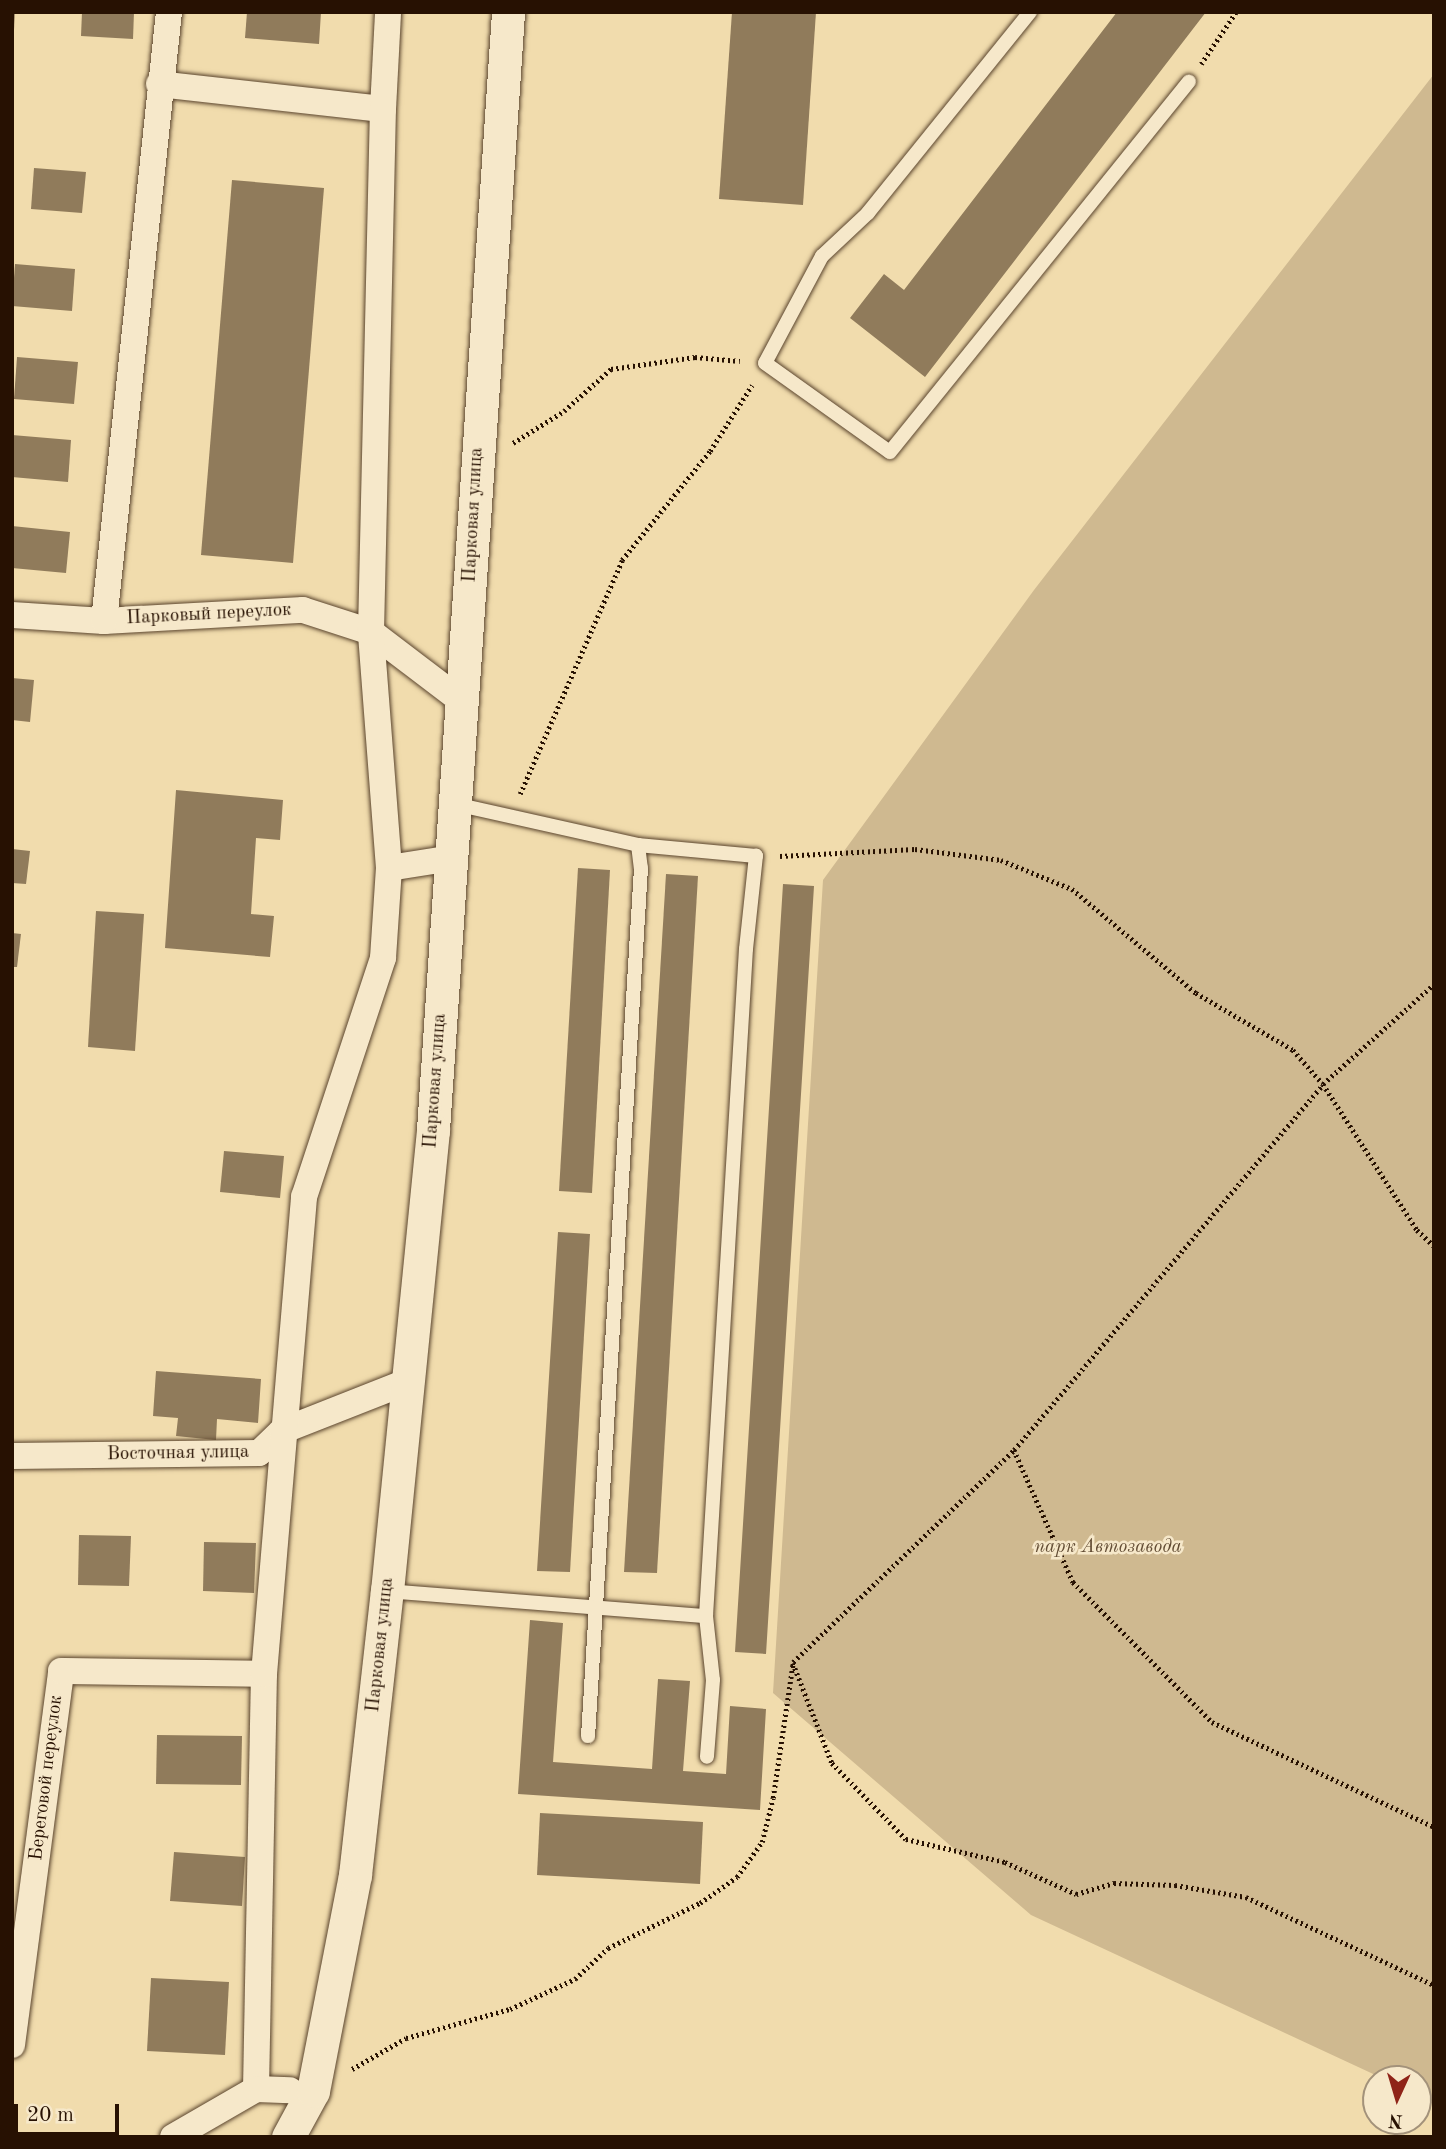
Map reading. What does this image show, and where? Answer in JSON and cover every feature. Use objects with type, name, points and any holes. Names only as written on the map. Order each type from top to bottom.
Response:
[{"type":"street","points":[[104,621],[159,84],[169,12]]},
{"type":"street","points":[[256,2089],[264,1674],[282,1431],[304,1197],[383,958],[388,868],[371,632],[383,109],[388,12]]},
{"type":"street","name":"Парковая улица","points":[[288,2137],[355,1875],[409,1381],[433,1130],[508,12]]},
{"type":"street","points":[[159,84],[383,109]]},
{"type":"street","name":"Парковый переулок","points":[[12,615],[104,621],[303,610],[371,632],[463,702]]},
{"type":"street","points":[[388,868],[452,858]]},
{"type":"street","name":"Восточная улица","points":[[12,1456],[259,1453],[282,1431],[409,1381]]},
{"type":"street","name":"Береговой переулок","points":[[12,2045],[61,1671],[264,1674]]},
{"type":"street","points":[[173,2137],[256,2089],[302,2090]]},
{"type":"lane","points":[[1030,12],[868,214],[822,256],[765,363],[890,452],[1189,82]]},
{"type":"lane","points":[[455,804],[638,845],[756,856],[746,949],[706,1616],[713,1680],[707,1757]]},
{"type":"lane","points":[[588,1736],[640,882],[638,845]]},
{"type":"lane","points":[[387,1591],[706,1616]]},
{"type":"path","points":[[1189,82],[1236,12]]},
{"type":"path","points":[[476,466],[564,411],[611,369],[695,356],[765,363],[710,451],[622,560],[511,816]]},
{"type":"path","points":[[756,856],[915,849],[1000,860],[1072,889],[1196,993],[1293,1050],[1323,1084],[1417,1230],[1434,1246]]},
{"type":"path","points":[[302,2090],[406,2038],[510,2010],[575,1979],[608,1948],[700,1903],[737,1877],[762,1842],[773,1798],[793,1662],[1014,1450],[1323,1084],[1434,984]]},
{"type":"path","points":[[1014,1450],[1073,1582],[1212,1722],[1434,1827]]},
{"type":"path","points":[[793,1662],[832,1763],[906,1839],[1005,1862],[1076,1894],[1114,1883],[1175,1885],[1245,1897],[1434,1985]]},
{"type":"green space","name":"парк Автозавода","points":[[1434,74],[1434,2102],[1432,2065],[1362,2065],[1362,2069],[1031,1915],[773,1693],[823,880],[1034,590]]},
{"type":"building","points":[[12,12],[15,12],[14,30],[12,30]]},
{"type":"building","points":[[82,12],[134,12],[133,39],[81,36]]},
{"type":"building","points":[[247,12],[321,12],[319,44],[245,38]]},
{"type":"building","points":[[732,12],[816,12],[803,205],[719,199]]},
{"type":"building","points":[[1117,12],[1206,12],[925,377],[850,318],[884,274],[904,290]]},
{"type":"building","points":[[34,168],[86,172],[82,213],[31,209]]},
{"type":"building","points":[[232,180],[324,188],[293,563],[201,555]]},
{"type":"building","points":[[15,264],[75,269],[72,311],[12,306]]},
{"type":"building","points":[[17,357],[78,362],[74,404],[14,399]]},
{"type":"building","points":[[12,435],[71,440],[68,482],[12,477]]},
{"type":"building","points":[[12,526],[70,532],[66,573],[12,568]]},
{"type":"building","points":[[12,678],[34,680],[30,722],[12,720]]},
{"type":"building","points":[[176,790],[283,800],[280,840],[256,838],[251,914],[274,916],[270,957],[165,948]]},
{"type":"building","points":[[12,849],[30,851],[26,884],[12,883]]},
{"type":"building","points":[[578,868],[610,870],[592,1193],[559,1191]]},
{"type":"building","points":[[666,874],[698,876],[657,1573],[624,1572]]},
{"type":"building","points":[[783,884],[814,886],[766,1654],[735,1652]]},
{"type":"building","points":[[96,911],[144,914],[135,1051],[88,1047]]},
{"type":"building","points":[[12,933],[21,934],[17,967],[12,967]]},
{"type":"building","points":[[224,1151],[284,1156],[280,1198],[220,1192]]},
{"type":"building","points":[[558,1232],[590,1234],[570,1572],[537,1571]]},
{"type":"building","points":[[156,1371],[261,1379],[258,1423],[217,1419],[216,1440],[176,1436],[178,1418],[153,1416]]},
{"type":"building","points":[[79,1535],[131,1536],[129,1586],[78,1585]]},
{"type":"building","points":[[204,1542],[256,1543],[254,1593],[203,1591]]},
{"type":"building","points":[[530,1620],[563,1623],[553,1762],[652,1769],[658,1679],[690,1681],[683,1771],[726,1774],[730,1706],[766,1709],[760,1810],[518,1794]]},
{"type":"building","points":[[157,1735],[242,1736],[241,1785],[156,1784]]},
{"type":"building","points":[[540,1813],[703,1822],[700,1884],[537,1875]]},
{"type":"building","points":[[174,1852],[245,1857],[242,1906],[170,1901]]},
{"type":"building","points":[[151,1978],[229,1982],[225,2055],[147,2051]]}]
